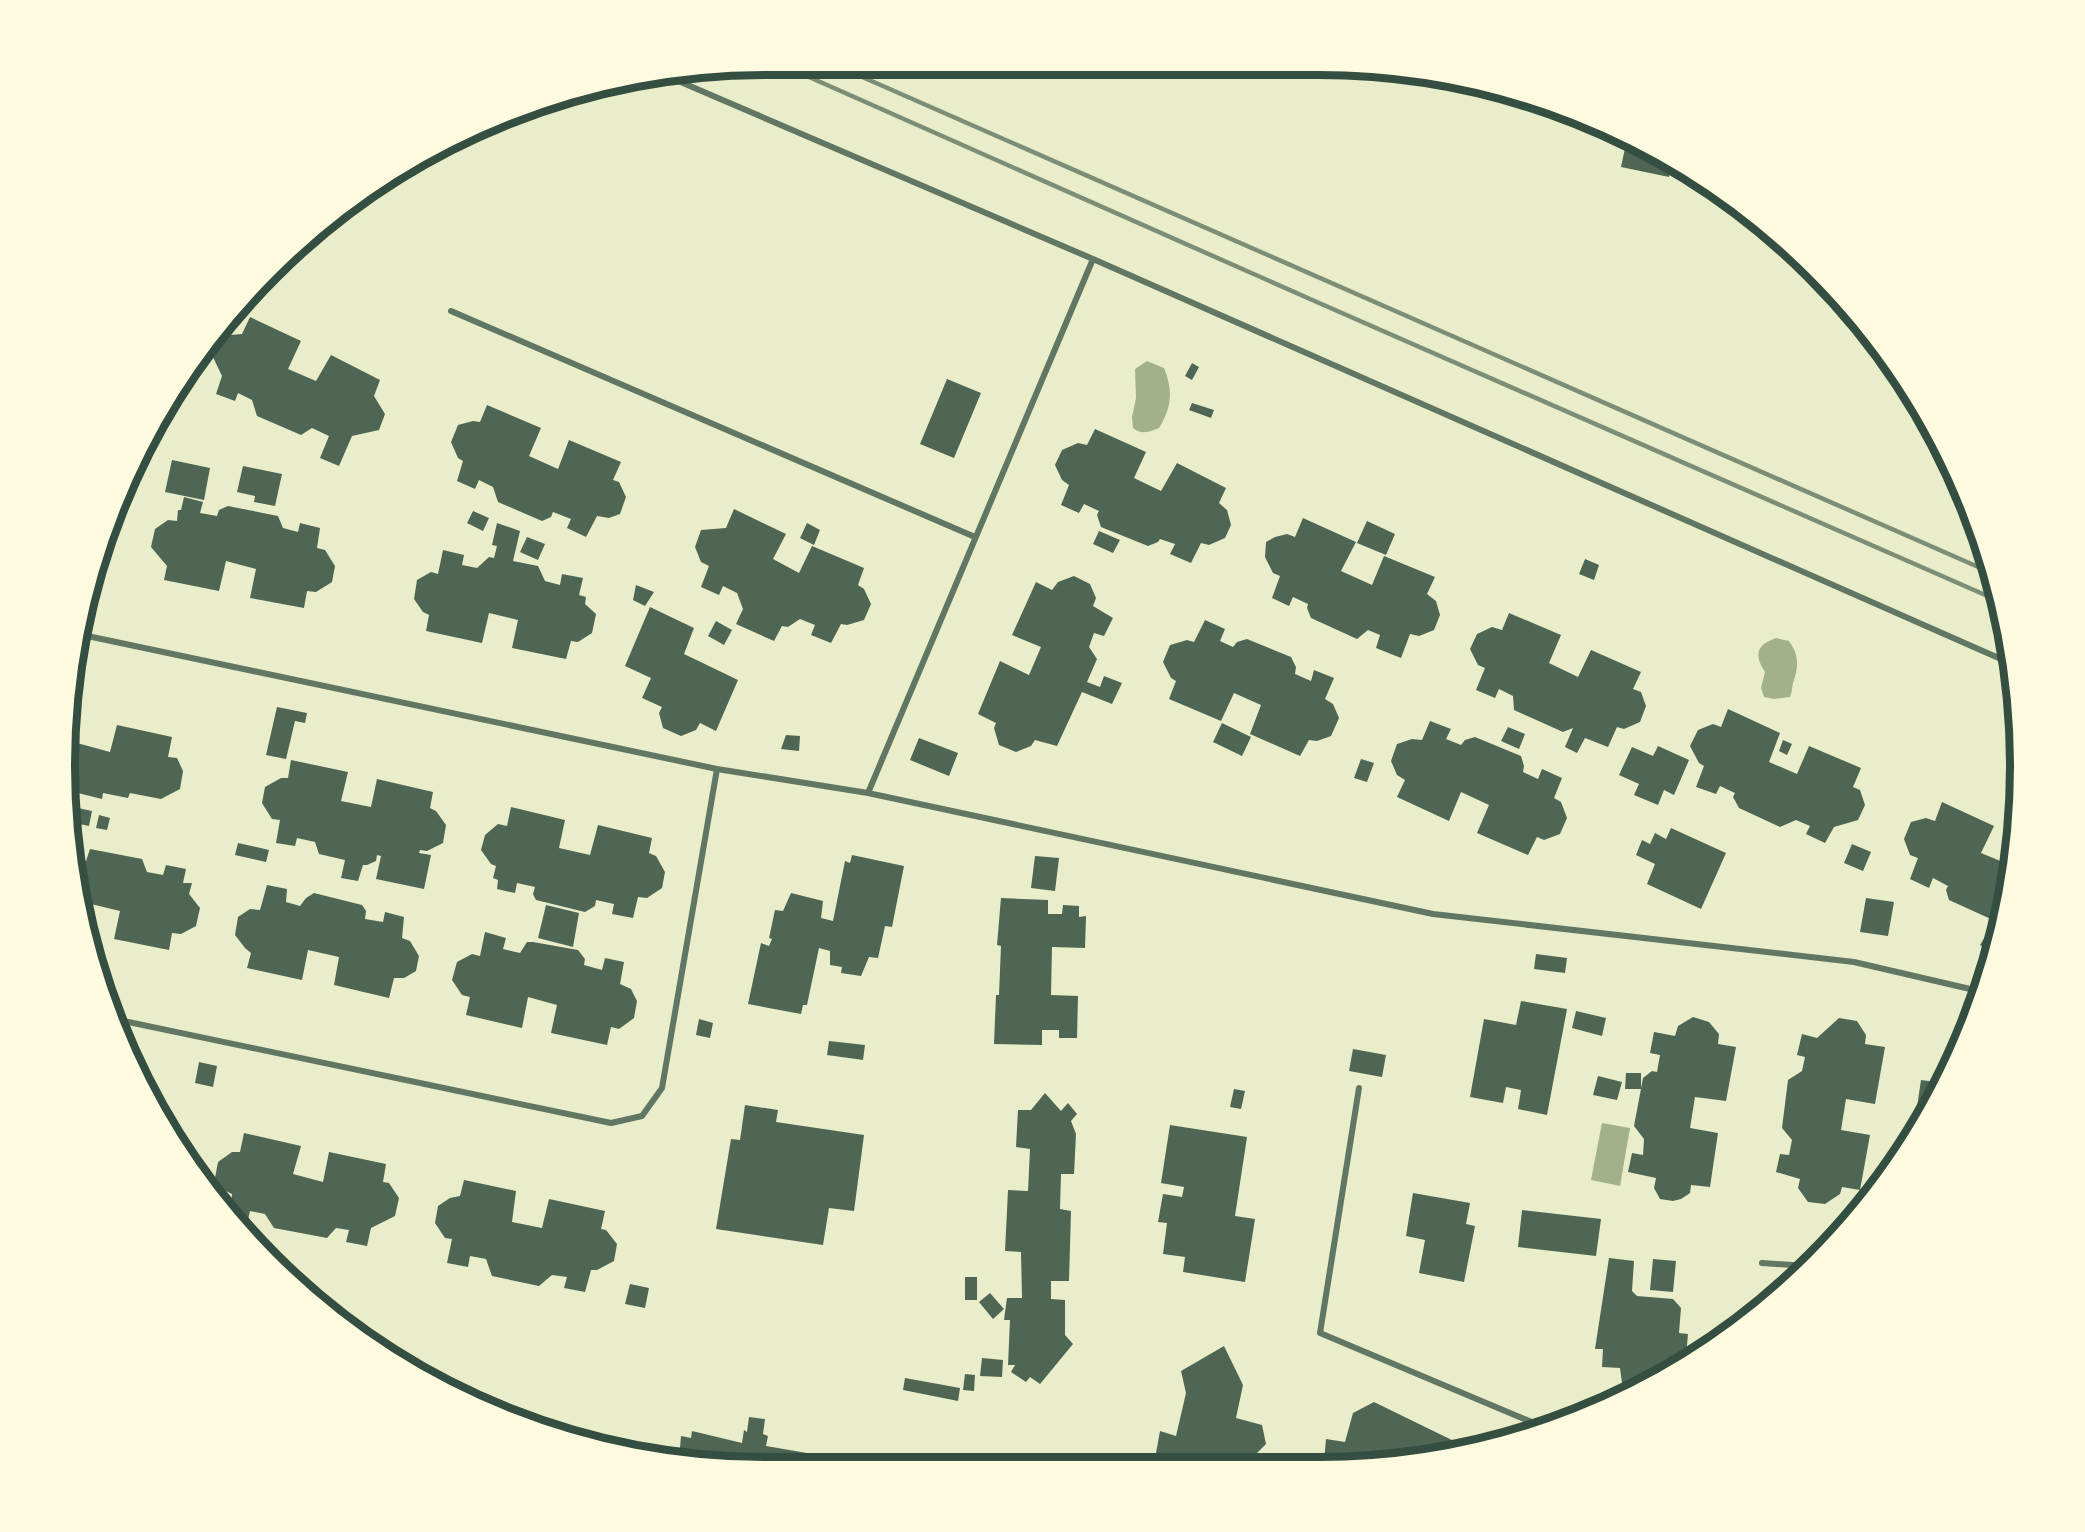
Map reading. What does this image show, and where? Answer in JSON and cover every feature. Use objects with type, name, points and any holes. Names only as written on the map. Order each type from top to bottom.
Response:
[{"type":"street","points":[[678,81],[1093,259],[2001,659]]},
{"type":"street","points":[[868,793],[1093,259]]},
{"type":"street","points":[[451,311],[975,537]]},
{"type":"street","points":[[87,636],[717,769],[868,793],[1433,914],[1854,962],[1972,990]]},
{"type":"street","points":[[125,1021],[611,1124],[642,1116],[662,1088],[717,769]]},
{"type":"street","points":[[1359,1088],[1320,1333],[1533,1422]]},
{"type":"street","points":[[1762,1263],[1797,1265]]},
{"type":"shaded area","points":[[1147,361],[1164,368],[1170,398],[1167,413],[1159,428],[1142,432],[1133,428],[1132,417],[1136,398],[1135,369]]},
{"type":"shaded area","points":[[1776,638],[1789,641],[1795,651],[1797,666],[1790,697],[1774,699],[1764,697],[1761,688],[1765,672],[1758,656],[1764,644]]},
{"type":"shaded area","points":[[1602,1123],[1630,1128],[1620,1186],[1591,1180]]},
{"type":"building","points":[[1625,146],[1670,172],[1669,177],[1621,167]]},
{"type":"building","points":[[250,317],[301,341],[288,369],[316,381],[331,355],[380,380],[374,396],[385,414],[379,430],[352,436],[339,466],[320,458],[329,436],[312,428],[301,435],[257,416],[252,400],[238,393],[235,401],[216,394],[222,376],[211,354],[226,335],[242,334]]},
{"type":"building","points":[[1192,363],[1199,367],[1192,380],[1185,376]]},
{"type":"building","points":[[947,379],[981,393],[954,458],[920,444]]},
{"type":"building","points":[[1192,403],[1214,410],[1211,418],[1189,410]]},
{"type":"building","points":[[487,405],[541,428],[529,456],[558,469],[569,440],[621,462],[613,480],[619,482],[626,497],[620,514],[609,518],[597,516],[586,537],[567,528],[571,519],[553,512],[551,517],[542,521],[498,502],[493,487],[479,480],[475,489],[457,481],[463,461],[458,458],[451,442],[458,425],[473,421],[480,422]]},
{"type":"building","points":[[1095,429],[1146,452],[1134,478],[1161,491],[1177,463],[1226,488],[1219,503],[1227,510],[1231,525],[1225,538],[1209,545],[1201,543],[1191,563],[1170,554],[1175,544],[1160,539],[1148,546],[1101,527],[1097,515],[1099,511],[1084,504],[1079,513],[1061,505],[1069,485],[1062,480],[1055,465],[1062,450],[1078,443],[1087,445]]},
{"type":"building","points":[[172,460],[210,468],[204,500],[165,492]]},
{"type":"building","points":[[243,466],[282,474],[275,506],[254,502],[255,496],[237,492]]},
{"type":"building","points":[[184,497],[203,502],[200,513],[217,516],[219,510],[228,506],[278,516],[283,528],[298,532],[300,523],[320,528],[317,548],[325,550],[335,566],[332,582],[316,592],[307,591],[304,608],[250,598],[256,569],[226,561],[219,591],[164,580],[167,566],[151,547],[155,529],[168,520],[177,521],[178,510],[181,510]]},
{"type":"building","points":[[734,509],[786,534],[773,559],[799,573],[812,546],[864,568],[858,585],[864,589],[871,604],[864,620],[847,625],[841,624],[831,643],[811,635],[815,625],[800,619],[788,627],[782,626],[774,641],[736,624],[743,609],[737,593],[723,586],[719,595],[701,587],[709,566],[701,562],[695,547],[701,530],[726,528]]},
{"type":"building","points":[[473,511],[489,518],[483,531],[467,523]]},
{"type":"building","points":[[1303,518],[1356,542],[1341,571],[1372,585],[1384,556],[1435,577],[1427,594],[1436,601],[1440,615],[1434,630],[1419,636],[1410,634],[1401,658],[1376,648],[1380,635],[1368,630],[1357,639],[1311,618],[1307,608],[1308,604],[1293,597],[1289,606],[1272,598],[1280,576],[1273,573],[1265,557],[1266,542],[1287,534],[1295,537]]},
{"type":"building","points":[[1367,521],[1395,534],[1386,555],[1357,543]]},
{"type":"building","points":[[497,523],[520,531],[513,561],[538,566],[545,581],[560,585],[562,574],[583,578],[579,595],[586,597],[585,604],[596,614],[592,633],[578,642],[571,641],[566,659],[512,648],[518,620],[489,613],[482,643],[426,631],[429,615],[423,612],[414,599],[417,580],[431,572],[438,574],[443,550],[464,555],[462,565],[477,568],[489,557],[494,558],[497,546],[492,545]]},
{"type":"building","points":[[807,523],[820,530],[814,545],[800,538]]},
{"type":"building","points":[[1099,531],[1120,540],[1113,553],[1093,544]]},
{"type":"building","points":[[527,537],[545,544],[538,560],[520,552]]},
{"type":"building","points":[[1585,559],[1599,565],[1594,580],[1579,574]]},
{"type":"building","points":[[1074,576],[1090,584],[1096,598],[1093,606],[1113,618],[1104,636],[1094,633],[1089,647],[1097,659],[1087,682],[1100,687],[1104,676],[1122,683],[1112,704],[1082,692],[1057,746],[1035,740],[1031,746],[1016,752],[999,745],[994,728],[996,723],[978,714],[1000,661],[1029,675],[1041,647],[1012,635],[1036,582],[1052,590],[1058,582]]},
{"type":"building","points":[[636,585],[654,592],[645,606],[633,600]]},
{"type":"building","points":[[650,607],[694,628],[684,654],[738,680],[716,731],[700,723],[696,730],[681,736],[663,728],[659,713],[662,707],[642,698],[651,678],[625,666]]},
{"type":"building","points":[[1509,613],[1561,635],[1549,663],[1578,677],[1591,650],[1641,672],[1633,689],[1641,692],[1646,706],[1640,722],[1624,729],[1617,727],[1608,747],[1585,738],[1577,753],[1565,747],[1573,728],[1563,732],[1514,710],[1513,696],[1499,689],[1495,698],[1476,690],[1485,668],[1478,665],[1470,649],[1477,634],[1492,627],[1502,630]]},
{"type":"building","points":[[1205,620],[1225,629],[1220,641],[1233,647],[1237,642],[1247,639],[1291,657],[1296,667],[1295,674],[1311,681],[1314,670],[1334,678],[1325,699],[1333,704],[1339,718],[1331,736],[1317,741],[1309,740],[1300,756],[1250,734],[1261,705],[1234,693],[1221,721],[1169,699],[1176,681],[1171,678],[1163,662],[1170,645],[1187,640],[1194,642]]},
{"type":"building","points":[[716,621],[732,630],[724,645],[708,636]]},
{"type":"building","points":[[277,707],[307,713],[305,723],[295,721],[286,759],[266,755]]},
{"type":"building","points":[[1728,709],[1780,733],[1769,762],[1797,774],[1809,746],[1861,768],[1853,787],[1860,790],[1865,805],[1858,820],[1834,827],[1825,843],[1806,834],[1810,826],[1796,820],[1780,827],[1739,808],[1733,797],[1735,793],[1720,786],[1716,794],[1696,787],[1704,766],[1699,763],[1690,746],[1698,730],[1713,724],[1721,727]]},
{"type":"building","points":[[1430,721],[1451,729],[1446,739],[1461,745],[1465,740],[1475,737],[1521,756],[1523,772],[1538,779],[1542,769],[1562,778],[1554,798],[1561,802],[1567,818],[1560,834],[1544,840],[1537,837],[1528,855],[1477,833],[1489,805],[1461,792],[1449,821],[1397,797],[1405,780],[1397,775],[1391,761],[1397,744],[1412,739],[1422,740]]},
{"type":"building","points":[[1222,723],[1251,737],[1242,756],[1213,742]]},
{"type":"building","points":[[117,725],[172,737],[168,757],[177,758],[183,771],[180,789],[161,799],[130,793],[128,798],[103,793],[102,799],[76,792],[77,743],[110,752]]},
{"type":"building","points":[[1508,727],[1525,734],[1519,749],[1501,741]]},
{"type":"building","points":[[786,735],[800,736],[799,751],[781,749]]},
{"type":"building","points":[[919,738],[958,753],[949,776],[910,760]]},
{"type":"building","points":[[1783,740],[1792,744],[1787,755],[1779,751]]},
{"type":"building","points":[[1658,746],[1689,760],[1674,795],[1664,790],[1658,805],[1634,795],[1639,784],[1619,775],[1632,747],[1653,756]]},
{"type":"building","points":[[1361,759],[1374,763],[1367,782],[1354,778]]},
{"type":"building","points":[[291,760],[348,772],[341,801],[371,807],[377,779],[433,792],[430,808],[436,811],[446,825],[443,843],[427,851],[420,850],[419,853],[431,855],[424,889],[376,879],[381,856],[377,855],[376,861],[363,865],[358,881],[341,878],[345,860],[319,854],[315,842],[297,838],[295,846],[276,843],[280,820],[272,819],[262,803],[265,787],[281,778],[288,778]]},
{"type":"building","points":[[1942,802],[1994,826],[1981,853],[2003,862],[1992,920],[1949,900],[1946,890],[1948,886],[1933,878],[1929,888],[1910,879],[1918,858],[1910,855],[1904,839],[1911,822],[1926,818],[1935,821]]},
{"type":"building","points":[[511,807],[565,820],[559,848],[590,855],[598,825],[652,838],[649,853],[656,856],[665,872],[662,888],[647,898],[638,897],[633,918],[612,914],[614,904],[596,900],[595,906],[585,912],[536,900],[533,894],[535,887],[517,883],[515,893],[497,889],[498,880],[493,878],[496,866],[491,864],[481,850],[485,835],[498,824],[507,826]]},
{"type":"building","points":[[76,808],[92,811],[89,826],[77,824]]},
{"type":"building","points":[[99,815],[110,818],[107,830],[96,828]]},
{"type":"building","points":[[1671,828],[1726,853],[1701,909],[1647,884],[1655,864],[1636,855],[1642,840],[1650,844],[1655,833],[1666,839]]},
{"type":"building","points":[[238,843],[269,850],[266,862],[235,855]]},
{"type":"building","points":[[1852,844],[1871,852],[1863,871],[1844,863]]},
{"type":"building","points":[[90,849],[142,859],[147,872],[163,875],[166,865],[186,869],[183,883],[192,883],[189,894],[200,908],[196,926],[181,934],[172,933],[169,950],[114,939],[120,911],[91,904],[90,908],[82,860],[86,861]]},
{"type":"building","points":[[852,855],[904,866],[892,927],[885,926],[878,958],[869,957],[861,976],[841,973],[842,967],[830,965],[830,951],[819,948],[807,1005],[803,1005],[801,1014],[748,1004],[761,943],[769,946],[772,939],[769,938],[775,910],[783,911],[791,893],[823,901],[821,918],[833,921],[845,861],[850,863]]},
{"type":"building","points":[[1035,856],[1059,858],[1055,891],[1031,888]]},
{"type":"building","points":[[267,885],[287,889],[286,902],[300,906],[314,893],[362,905],[366,911],[365,919],[383,922],[385,912],[404,917],[402,938],[410,941],[419,956],[416,971],[404,978],[394,978],[389,998],[334,985],[339,957],[308,950],[302,980],[247,968],[251,953],[235,935],[238,917],[250,909],[260,910]]},
{"type":"building","points":[[1001,898],[1048,900],[1048,914],[1062,914],[1063,905],[1079,906],[1079,917],[1086,916],[1085,948],[1052,947],[1051,995],[1078,996],[1077,1038],[1059,1038],[1059,1030],[1042,1030],[1042,1045],[994,1044],[996,995],[999,995],[1001,946],[997,945]]},
{"type":"building","points":[[1866,898],[1894,902],[1888,936],[1860,932]]},
{"type":"building","points":[[546,905],[579,913],[573,947],[538,938]]},
{"type":"building","points":[[1990,928],[1985,948],[1980,945]]},
{"type":"building","points":[[485,932],[506,938],[503,949],[520,953],[527,942],[533,942],[578,950],[585,959],[584,965],[602,970],[605,958],[624,962],[620,984],[631,989],[637,1001],[634,1018],[619,1029],[611,1027],[607,1045],[551,1033],[557,1005],[528,997],[522,1028],[466,1015],[470,997],[462,995],[452,980],[457,962],[472,954],[480,956]]},
{"type":"building","points":[[1536,954],[1567,958],[1565,973],[1534,969]]},
{"type":"building","points":[[1521,1001],[1567,1009],[1547,1115],[1518,1109],[1521,1090],[1506,1087],[1503,1103],[1470,1097],[1484,1019],[1516,1025]]},
{"type":"building","points":[[1576,1011],[1606,1018],[1602,1036],[1572,1028]]},
{"type":"building","points":[[1693,1017],[1709,1022],[1719,1034],[1718,1044],[1736,1047],[1726,1101],[1695,1097],[1690,1128],[1718,1133],[1710,1187],[1691,1185],[1690,1193],[1673,1201],[1660,1199],[1654,1188],[1656,1178],[1628,1172],[1632,1153],[1643,1155],[1644,1139],[1634,1126],[1643,1078],[1652,1071],[1657,1072],[1660,1055],[1650,1053],[1654,1032],[1675,1036],[1678,1026]]},
{"type":"building","points":[[1839,1018],[1857,1021],[1866,1035],[1865,1044],[1885,1047],[1875,1104],[1846,1099],[1841,1130],[1870,1135],[1860,1190],[1842,1187],[1840,1194],[1825,1204],[1808,1202],[1798,1188],[1800,1179],[1776,1172],[1780,1154],[1789,1155],[1792,1140],[1782,1128],[1788,1080],[1802,1071],[1805,1057],[1797,1055],[1802,1034],[1817,1038]]},
{"type":"building","points":[[699,1019],[713,1023],[710,1038],[696,1035]]},
{"type":"building","points":[[829,1041],[865,1045],[863,1060],[827,1055]]},
{"type":"building","points":[[1353,1049],[1386,1055],[1382,1077],[1349,1071]]},
{"type":"building","points":[[199,1062],[217,1066],[213,1087],[195,1083]]},
{"type":"building","points":[[1626,1073],[1641,1073],[1641,1089],[1625,1089]]},
{"type":"building","points":[[1598,1076],[1622,1082],[1617,1100],[1593,1095]]},
{"type":"building","points":[[1921,1080],[1934,1082],[1920,1107],[1917,1107]]},
{"type":"building","points":[[1234,1089],[1245,1091],[1241,1109],[1230,1107]]},
{"type":"building","points":[[1045,1093],[1061,1111],[1068,1103],[1077,1114],[1071,1121],[1076,1134],[1074,1174],[1061,1174],[1060,1209],[1071,1211],[1069,1281],[1051,1281],[1051,1299],[1065,1300],[1065,1335],[1073,1344],[1040,1384],[1030,1377],[1026,1382],[1011,1372],[1015,1365],[1008,1365],[1010,1320],[1004,1320],[1007,1298],[1022,1298],[1021,1252],[1005,1251],[1008,1190],[1028,1191],[1030,1149],[1016,1147],[1018,1110],[1031,1110]]},
{"type":"building","points":[[745,1105],[778,1110],[776,1122],[864,1135],[854,1211],[829,1208],[823,1245],[716,1229],[731,1139],[740,1140]]},
{"type":"building","points":[[1170,1125],[1247,1137],[1235,1216],[1255,1219],[1245,1282],[1183,1272],[1185,1257],[1163,1254],[1167,1223],[1158,1222],[1163,1194],[1182,1197],[1184,1187],[1161,1183]]},
{"type":"building","points":[[244,1133],[301,1146],[293,1174],[323,1182],[329,1152],[386,1164],[383,1182],[389,1183],[399,1198],[395,1216],[371,1228],[367,1246],[346,1242],[349,1230],[336,1228],[327,1238],[274,1228],[265,1214],[250,1211],[248,1220],[243,1219],[231,1203],[232,1194],[226,1191],[215,1178],[218,1162],[232,1152],[240,1152]]},
{"type":"building","points":[[464,1180],[516,1191],[512,1222],[542,1228],[549,1199],[605,1211],[601,1229],[606,1230],[617,1244],[614,1261],[597,1270],[591,1270],[585,1292],[564,1288],[567,1277],[552,1275],[539,1286],[492,1276],[486,1259],[470,1256],[468,1267],[447,1263],[452,1239],[445,1238],[435,1223],[438,1206],[450,1198],[460,1196]]},
{"type":"building","points":[[1413,1193],[1470,1203],[1466,1224],[1475,1226],[1464,1282],[1419,1273],[1425,1240],[1406,1236]]},
{"type":"building","points":[[1522,1210],[1601,1219],[1596,1256],[1518,1247]]},
{"type":"building","points":[[1609,1258],[1634,1261],[1632,1291],[1637,1296],[1673,1299],[1681,1308],[1679,1333],[1688,1334],[1687,1351],[1630,1383],[1622,1383],[1620,1368],[1602,1367],[1603,1349],[1595,1349]]},
{"type":"building","points":[[1653,1259],[1676,1261],[1673,1292],[1650,1290]]},
{"type":"building","points":[[965,1277],[977,1277],[977,1300],[965,1300]]},
{"type":"building","points":[[630,1284],[649,1288],[645,1308],[625,1304]]},
{"type":"building","points":[[990,1293],[1004,1309],[993,1319],[979,1302]]},
{"type":"building","points":[[1224,1346],[1243,1385],[1236,1418],[1262,1425],[1266,1444],[1253,1457],[1162,1457],[1163,1454],[1156,1453],[1160,1431],[1176,1436],[1186,1393],[1181,1371]]},
{"type":"building","points":[[982,1358],[1003,1360],[1002,1377],[980,1376]]},
{"type":"building","points":[[965,1374],[975,1375],[974,1391],[963,1390]]},
{"type":"building","points":[[905,1378],[960,1388],[958,1401],[903,1390]]},
{"type":"building","points":[[1374,1402],[1458,1443],[1364,1456],[1324,1457],[1326,1439],[1345,1442],[1353,1413]]},
{"type":"building","points":[[749,1417],[765,1419],[763,1434],[768,1436],[766,1446],[830,1457],[721,1456],[680,1451],[681,1436],[691,1438],[692,1431],[742,1443],[744,1430],[747,1432]]},
{"type":"railway","points":[[805,75],[1988,596]]},
{"type":"railway","points":[[858,75],[1980,568]]}]
